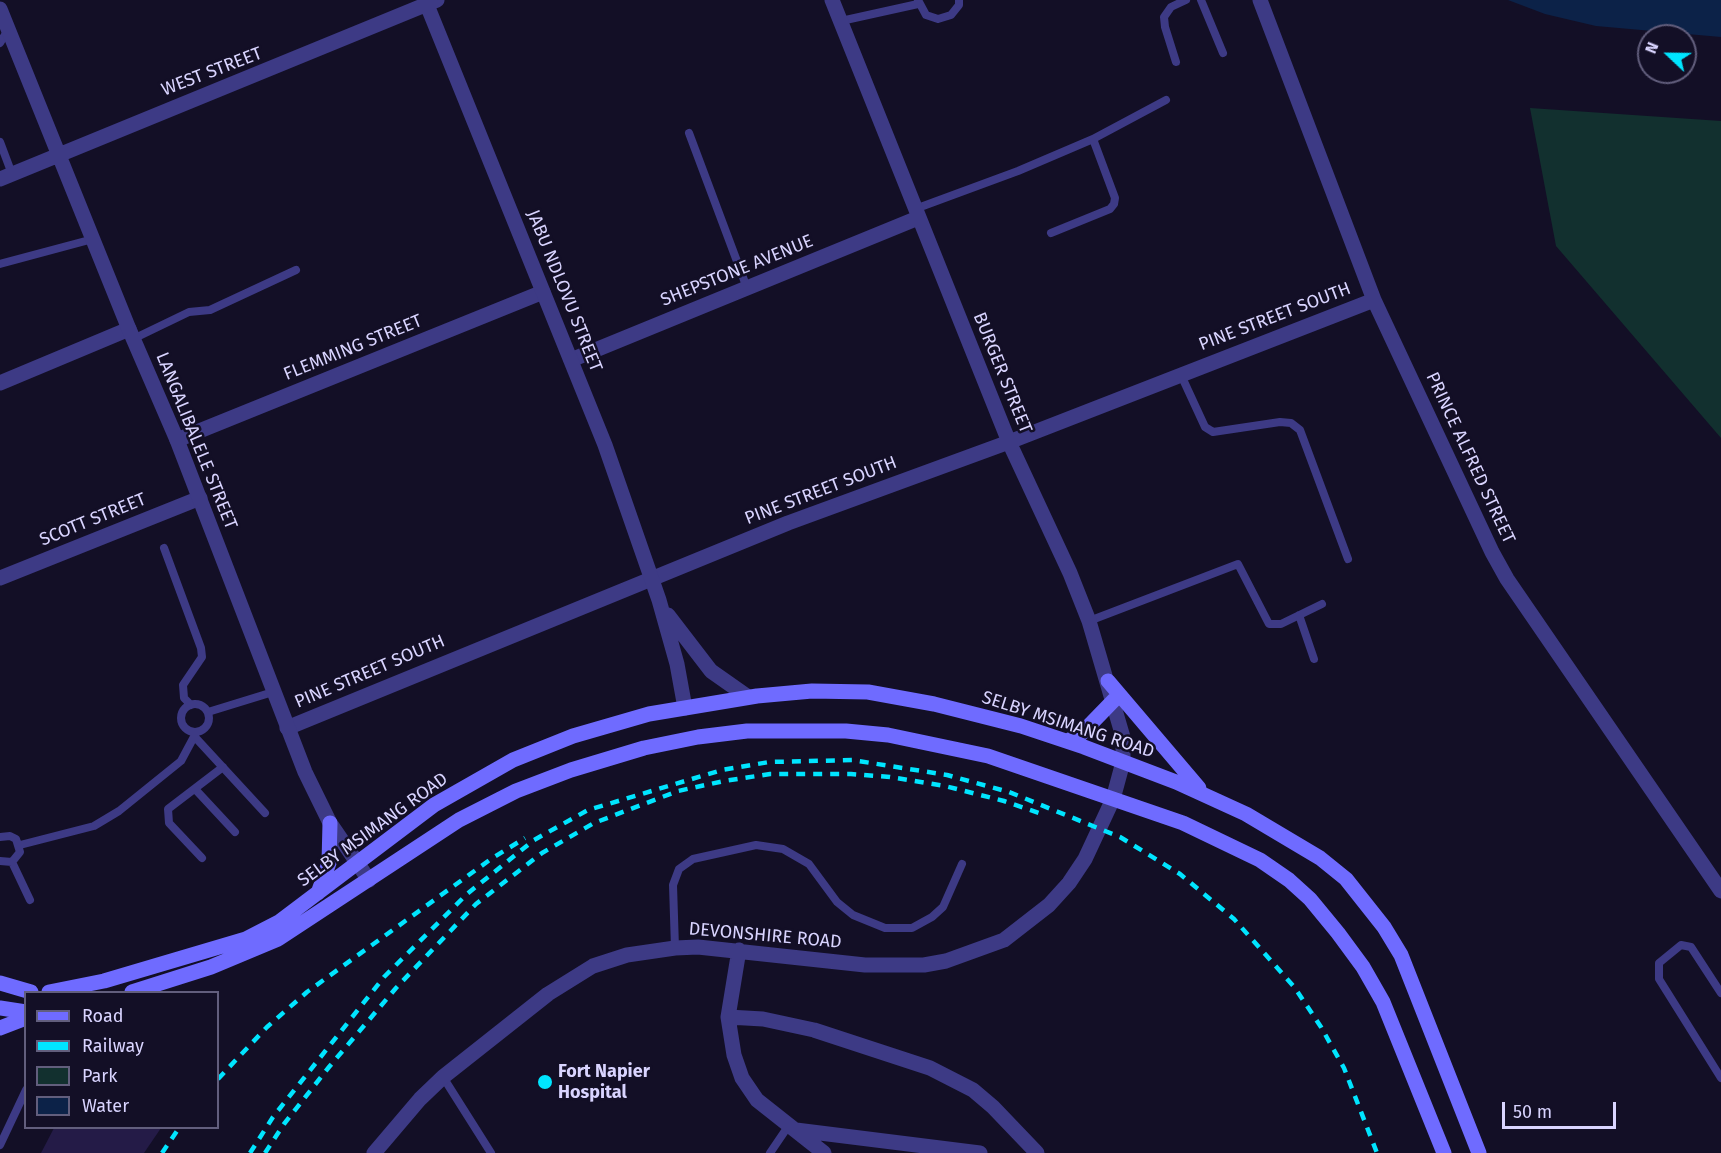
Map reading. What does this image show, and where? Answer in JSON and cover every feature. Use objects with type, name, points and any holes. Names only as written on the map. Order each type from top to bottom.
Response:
[{"type":"main road","points":[[1108,681],[1140,716],[1174,761],[1209,797]]},
{"type":"main road","name":"SELBY MSIMANG ROAD","points":[[58,991],[104,981],[246,939],[279,922],[434,805],[513,760],[573,736],[649,714],[748,697],[812,691],[868,692],[967,712],[1067,741],[1209,797],[1277,831],[1320,858],[1346,879],[1401,955],[1479,1153]]},
{"type":"main road","points":[[1067,741],[1080,735],[1114,700]]},
{"type":"main road","name":"SELBY MSIMANG ROAD","points":[[140,991],[160,986],[253,951],[302,924],[459,820],[516,791],[571,770],[644,748],[698,737],[747,731],[846,731],[935,743],[988,756],[1183,823],[1222,839],[1260,860],[1310,899],[1363,967],[1383,1002],[1444,1153]]},
{"type":"main road","points":[[318,893],[329,863],[330,823]]},
{"type":"main road","points":[[0,983],[25,991]]},
{"type":"main road","points":[[0,1008],[24,1012]]},
{"type":"main road","points":[[0,1028],[24,1019]]},
{"type":"street","name":"BURGER STREET","points":[[832,0],[1009,442],[1070,573],[1089,621],[1122,724],[1124,762]]},
{"type":"street","name":"PRINCE ALFRED STREET","points":[[1260,0],[1374,300],[1507,579],[1721,891]]},
{"type":"street","name":"WEST STREET","points":[[6,176],[430,1]]},
{"type":"street","name":"JABU NDLOVU STREET","points":[[430,1],[604,445],[659,600],[677,664],[685,708]]},
{"type":"street","name":"LANGALIBALELE STREET","points":[[0,9],[131,334],[177,440],[287,728],[330,823],[369,880]]},
{"type":"street","name":"SHEPSTONE AVENUE","points":[[571,360],[747,288],[916,214]]},
{"type":"street","name":"FLEMMING STREET","points":[[177,440],[543,292]]},
{"type":"street","name":"PINE STREET SOUTH","points":[[287,728],[788,523],[1009,442],[1374,300]]},
{"type":"street","points":[[0,383],[131,334]]},
{"type":"street","name":"SCOTT STREET","points":[[0,578],[200,498]]},
{"type":"street","name":"JABU NDLOVU STREET","points":[[659,600],[682,637],[711,671],[748,697]]},
{"type":"street","name":"DEVONSHIRE ROAD","points":[[374,1153],[420,1098],[443,1077],[548,994],[593,966],[627,955],[675,948],[739,950],[886,966],[946,961],[980,950],[1023,927],[1049,905],[1069,883],[1085,859],[1113,799],[1124,762]]},
{"type":"street","points":[[739,950],[728,1017],[734,1055],[742,1078],[757,1100],[824,1153]]},
{"type":"street","points":[[728,1017],[763,1019],[814,1030],[930,1068],[973,1090],[993,1107],[1037,1153]]},
{"type":"street","points":[[793,1127],[980,1153]]},
{"type":"lane","points":[[841,21],[918,2],[926,15],[938,20],[951,15],[959,5],[959,0]]},
{"type":"lane","points":[[1176,62],[1164,17],[1171,7],[1186,0]]},
{"type":"lane","points":[[1201,0],[1223,53]]},
{"type":"lane","points":[[0,44],[8,30]]},
{"type":"lane","points":[[916,214],[1093,139],[1166,100]]},
{"type":"lane","points":[[689,133],[747,288]]},
{"type":"lane","points":[[1051,233],[1110,210],[1114,204],[1115,198],[1093,139]]},
{"type":"lane","points":[[0,142],[6,176]]},
{"type":"lane","points":[[0,264],[93,239]]},
{"type":"lane","points":[[131,334],[189,312],[210,310],[296,270]]},
{"type":"lane","points":[[1181,375],[1204,427],[1213,432],[1224,433],[1280,422],[1291,423],[1300,430],[1348,559]]},
{"type":"lane","points":[[20,845],[94,826],[119,811],[181,761],[195,734],[207,726],[208,712],[204,707],[190,705],[184,698],[183,685],[202,657],[201,648],[164,548]]},
{"type":"lane","points":[[1089,621],[1238,564],[1269,624],[1275,626],[1322,604]]},
{"type":"lane","points":[[1299,615],[1314,659]]},
{"type":"lane","points":[[208,712],[273,692]]},
{"type":"lane","points":[[190,705],[185,709],[181,721],[184,728],[195,734],[265,813]]},
{"type":"lane","points":[[202,858],[169,822],[168,810],[223,767]]},
{"type":"lane","points":[[195,789],[235,832]]},
{"type":"lane","points":[[0,837],[10,836],[20,845],[20,852],[12,862]]},
{"type":"lane","points":[[675,948],[673,885],[679,869],[693,859],[756,845],[783,849],[809,864],[837,902],[853,915],[885,928],[912,928],[932,917],[943,907],[962,864]]},
{"type":"lane","points":[[0,861],[12,862]]},
{"type":"lane","points":[[12,862],[30,900]]},
{"type":"lane","points":[[1720,1075],[1659,979],[1659,963],[1681,945],[1691,947],[1721,993]]},
{"type":"lane","points":[[443,1077],[491,1153]]},
{"type":"lane","points":[[0,1145],[24,1094]]},
{"type":"lane","points":[[770,1153],[793,1127]]},
{"type":"green space","points":[[1530,108],[1721,121],[1721,438],[1556,246]]},
{"type":"water","points":[[1508,0],[1721,0],[1721,37],[1697,35],[1697,24],[1637,24],[1637,30],[1596,26],[1545,14]]},
{"type":"building","points":[[53,1129],[160,1129],[144,1153],[41,1153]]},
{"type":"railway","points":[[250,1153],[273,1117],[384,977],[467,894],[534,840],[588,810],[722,770],[769,762],[852,760],[947,775],[1009,792],[1120,837],[1180,874],[1234,919],[1295,988],[1321,1027],[1344,1068],[1377,1153]]},
{"type":"railway","points":[[265,1153],[284,1124],[329,1067],[396,988],[476,904],[542,853],[594,823],[678,791],[770,774],[851,774],[890,777],[945,786],[1004,801],[1042,814]]},
{"type":"railway","points":[[219,1078],[267,1027],[307,992],[491,859],[525,838]]},
{"type":"railway","points":[[162,1153],[178,1129]]},
{"type":"place","name":"Fort Napier Hospital","points":[[545,1082]]}]
